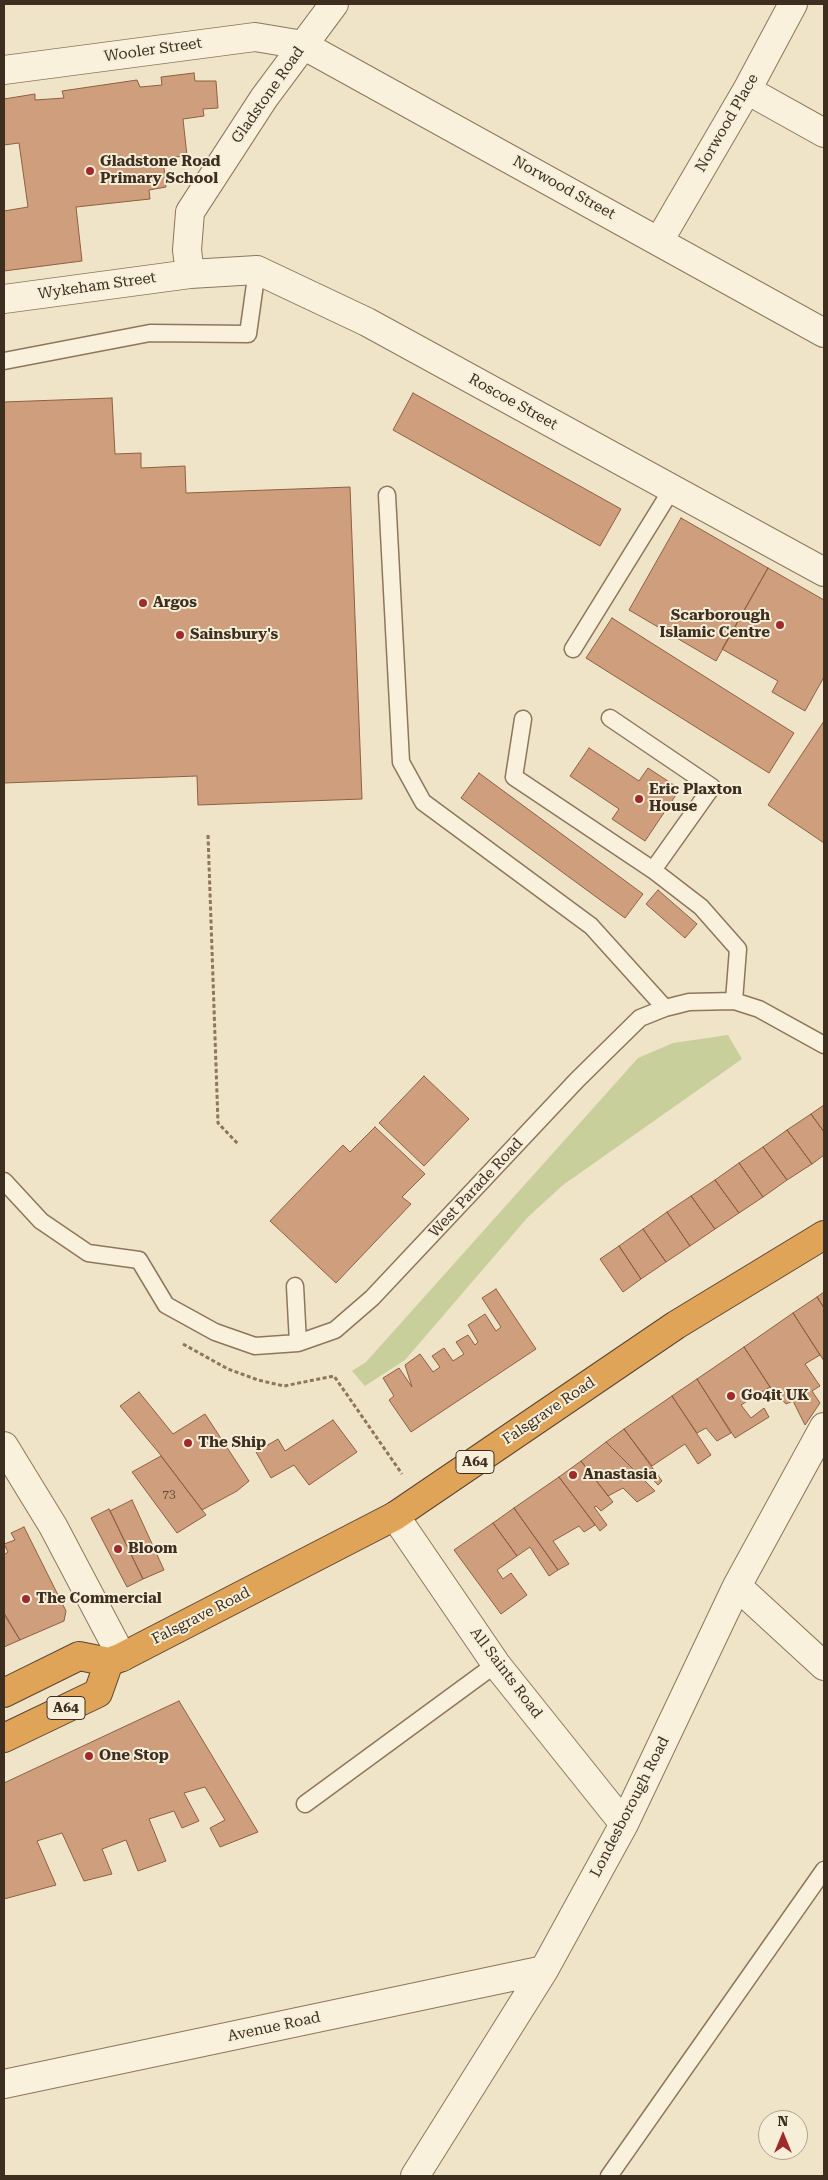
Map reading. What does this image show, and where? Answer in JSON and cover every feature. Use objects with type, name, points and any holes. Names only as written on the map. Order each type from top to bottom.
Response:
[{"type":"highway","name":"Falsgrave Road","points":[[116,1659],[395,1516],[676,1325],[824,1234]]},
{"type":"highway","points":[[4,1693],[80,1656],[116,1659]]},
{"type":"highway","name":"A64","points":[[4,1738],[98,1693],[116,1659]]},
{"type":"street","name":"Gladstone Road","points":[[190,274],[187,250],[190,212],[264,98],[334,4]]},
{"type":"street","name":"Norwood Place","points":[[659,241],[747,90],[793,4]]},
{"type":"street","name":"Wooler Street","points":[[4,70],[255,36],[303,45]]},
{"type":"street","name":"Norwood Street","points":[[303,45],[824,333]]},
{"type":"street","points":[[747,90],[824,133]]},
{"type":"street","name":"Roscoe Street","points":[[190,274],[257,270],[367,322],[824,572]]},
{"type":"street","name":"Wykeham Street","points":[[4,299],[190,274]]},
{"type":"street","name":"Londesborough Road","points":[[415,2176],[544,1970],[624,1824],[737,1586],[824,1427]]},
{"type":"street","points":[[4,1446],[53,1526],[116,1659]]},
{"type":"street","name":"All Saints Road","points":[[395,1516],[496,1664],[624,1824]]},
{"type":"street","points":[[737,1586],[824,1666]]},
{"type":"street","name":"Avenue Road","points":[[4,2084],[544,1970]]},
{"type":"lane","points":[[4,361],[150,333],[248,334],[257,270]]},
{"type":"lane","points":[[573,649],[672,489]]},
{"type":"lane","points":[[387,495],[401,762],[423,802],[591,926],[665,1008]]},
{"type":"lane","points":[[610,718],[712,787],[653,870]]},
{"type":"lane","points":[[523,719],[514,777],[653,870],[701,906],[738,950],[734,1001]]},
{"type":"lane","name":"West Parade Road","points":[[4,1182],[41,1221],[88,1253],[139,1260],[166,1305],[215,1332],[255,1346],[298,1343],[335,1330],[372,1298],[577,1080],[640,1018],[665,1008],[689,1002],[734,1001],[759,1009],[824,1045]]},
{"type":"lane","points":[[295,1286],[298,1343]]},
{"type":"lane","points":[[305,1804],[496,1664]]},
{"type":"lane","points":[[609,2176],[824,1870]]},
{"type":"path","points":[[208,835],[218,1123],[239,1144]]},
{"type":"path","points":[[180,1342],[194,1352],[228,1369],[258,1380],[284,1386],[334,1376],[420,1499]]},
{"type":"green space","points":[[728,1035],[742,1059],[563,1185],[528,1217],[405,1360],[365,1386],[352,1371],[366,1362],[638,1058],[673,1043]]},
{"type":"building","name":"Gladstone Road Primary School","points":[[194,73],[195,81],[216,81],[218,108],[203,109],[204,116],[183,119],[187,156],[163,158],[166,187],[149,190],[150,199],[76,207],[82,261],[4,271],[4,211],[28,207],[19,143],[4,145],[4,99],[35,94],[35,100],[64,98],[62,91],[137,80],[140,87],[162,85],[161,77]]},
{"type":"building","points":[[413,393],[621,509],[600,546],[393,430]]},
{"type":"building","name":"Sainsbury's","points":[[112,398],[115,454],[141,453],[141,468],[185,466],[186,493],[350,487],[362,799],[198,805],[197,776],[4,783],[4,402]]},
{"type":"building","points":[[681,518],[768,568],[716,661],[629,610]]},
{"type":"building","name":"Scarborough Islamic Centre","points":[[768,568],[824,600],[824,677],[805,711],[772,692],[778,681],[722,649]]},
{"type":"building","points":[[612,618],[794,733],[769,773],[586,658]]},
{"type":"building","points":[[824,721],[824,843],[768,805]]},
{"type":"building","name":"Eric Plaxton House","points":[[589,748],[639,781],[648,768],[680,789],[645,841],[612,819],[619,809],[570,776]]},
{"type":"building","points":[[479,773],[643,894],[625,918],[461,798]]},
{"type":"building","points":[[658,890],[697,924],[685,938],[646,904]]},
{"type":"building","points":[[424,1076],[469,1119],[424,1166],[379,1123]]},
{"type":"building","points":[[824,1105],[824,1132],[811,1114]]},
{"type":"building","points":[[811,1114],[824,1132],[824,1155],[812,1164],[787,1130]]},
{"type":"building","points":[[375,1127],[425,1174],[402,1197],[411,1204],[336,1283],[270,1221],[343,1145],[350,1152]]},
{"type":"building","points":[[787,1130],[812,1164],[787,1180],[763,1147]]},
{"type":"building","points":[[763,1147],[787,1180],[763,1197],[739,1163]]},
{"type":"building","points":[[739,1163],[763,1197],[739,1213],[715,1180]]},
{"type":"building","points":[[715,1180],[739,1213],[715,1229],[691,1196]]},
{"type":"building","points":[[691,1196],[715,1229],[690,1246],[667,1212]]},
{"type":"building","points":[[667,1212],[690,1246],[666,1262],[643,1229]]},
{"type":"building","points":[[643,1229],[666,1262],[641,1279],[619,1246]]},
{"type":"building","points":[[619,1246],[641,1279],[623,1292],[600,1259]]},
{"type":"building","points":[[496,1289],[536,1349],[411,1432],[389,1400],[394,1396],[383,1378],[399,1368],[412,1387],[405,1365],[420,1354],[433,1372],[440,1367],[432,1356],[444,1348],[453,1361],[464,1354],[456,1342],[468,1335],[475,1345],[478,1342],[468,1325],[485,1314],[496,1331],[501,1327],[482,1298]]},
{"type":"building","points":[[824,1292],[824,1308],[817,1297]]},
{"type":"building","points":[[817,1297],[824,1308],[824,1361],[793,1313]]},
{"type":"building","points":[[793,1313],[820,1355],[805,1364],[820,1386],[812,1391],[820,1403],[805,1425],[793,1401],[786,1404],[770,1387],[744,1347]]},
{"type":"building","name":"Go4it UK","points":[[744,1347],[770,1387],[741,1405],[751,1418],[764,1408],[769,1417],[735,1438],[697,1379]]},
{"type":"building","points":[[697,1379],[731,1433],[717,1441],[706,1428],[697,1433],[672,1396]]},
{"type":"building","name":"The Ship","points":[[139,1392],[173,1434],[205,1414],[249,1481],[237,1491],[202,1510],[159,1453],[120,1406]]},
{"type":"building","points":[[672,1396],[711,1455],[698,1464],[685,1444],[652,1466],[624,1429]]},
{"type":"building","points":[[333,1420],[357,1452],[309,1485],[294,1465],[271,1478],[256,1452],[278,1439],[285,1451]]},
{"type":"building","points":[[624,1429],[662,1481],[658,1485],[646,1472],[639,1475],[606,1442]]},
{"type":"building","points":[[606,1442],[655,1491],[637,1502],[623,1488],[608,1496],[581,1461]]},
{"type":"building","points":[[161,1456],[206,1515],[177,1533],[132,1472]]},
{"type":"building","points":[[581,1461],[613,1502],[601,1511],[596,1506],[594,1507],[607,1525],[600,1531],[559,1477]]},
{"type":"building","points":[[559,1477],[595,1525],[584,1532],[579,1526],[553,1541],[569,1564],[558,1570],[514,1508]]},
{"type":"building","points":[[132,1500],[164,1570],[143,1579],[110,1511]]},
{"type":"building","points":[[514,1508],[558,1570],[549,1576],[530,1547],[517,1556],[493,1523]]},
{"type":"building","name":"Bloom","points":[[109,1509],[143,1579],[127,1587],[91,1518]]},
{"type":"building","points":[[493,1523],[517,1556],[497,1570],[503,1579],[511,1573],[527,1595],[501,1614],[454,1550]]},
{"type":"building","points":[[24,1527],[66,1611],[64,1621],[20,1640],[4,1613],[4,1555],[8,1552],[4,1544],[15,1540],[11,1533]]},
{"type":"building","points":[[4,1617],[20,1640],[4,1647]]},
{"type":"building","points":[[179,1701],[258,1832],[220,1847],[210,1828],[225,1820],[205,1787],[184,1793],[199,1821],[182,1828],[174,1811],[149,1819],[166,1861],[138,1871],[126,1840],[102,1849],[112,1874],[84,1881],[62,1833],[37,1841],[56,1885],[4,1899],[4,1783]]},
{"type":"place","name":"Gladstone Road Primary School","points":[[90,171]]},
{"type":"place","name":"Argos","points":[[143,603]]},
{"type":"place","name":"Scarborough Islamic Centre","points":[[780,625]]},
{"type":"place","name":"Sainsbury's","points":[[180,635]]},
{"type":"place","name":"Eric Plaxton House","points":[[639,799]]},
{"type":"place","name":"Go4it UK","points":[[731,1396]]},
{"type":"place","name":"The Ship","points":[[188,1443]]},
{"type":"place","name":"Anastasia","points":[[573,1475]]},
{"type":"place","name":"Bloom","points":[[118,1549]]},
{"type":"place","name":"The Commercial","points":[[26,1599]]},
{"type":"place","name":"One Stop","points":[[89,1756]]}]
